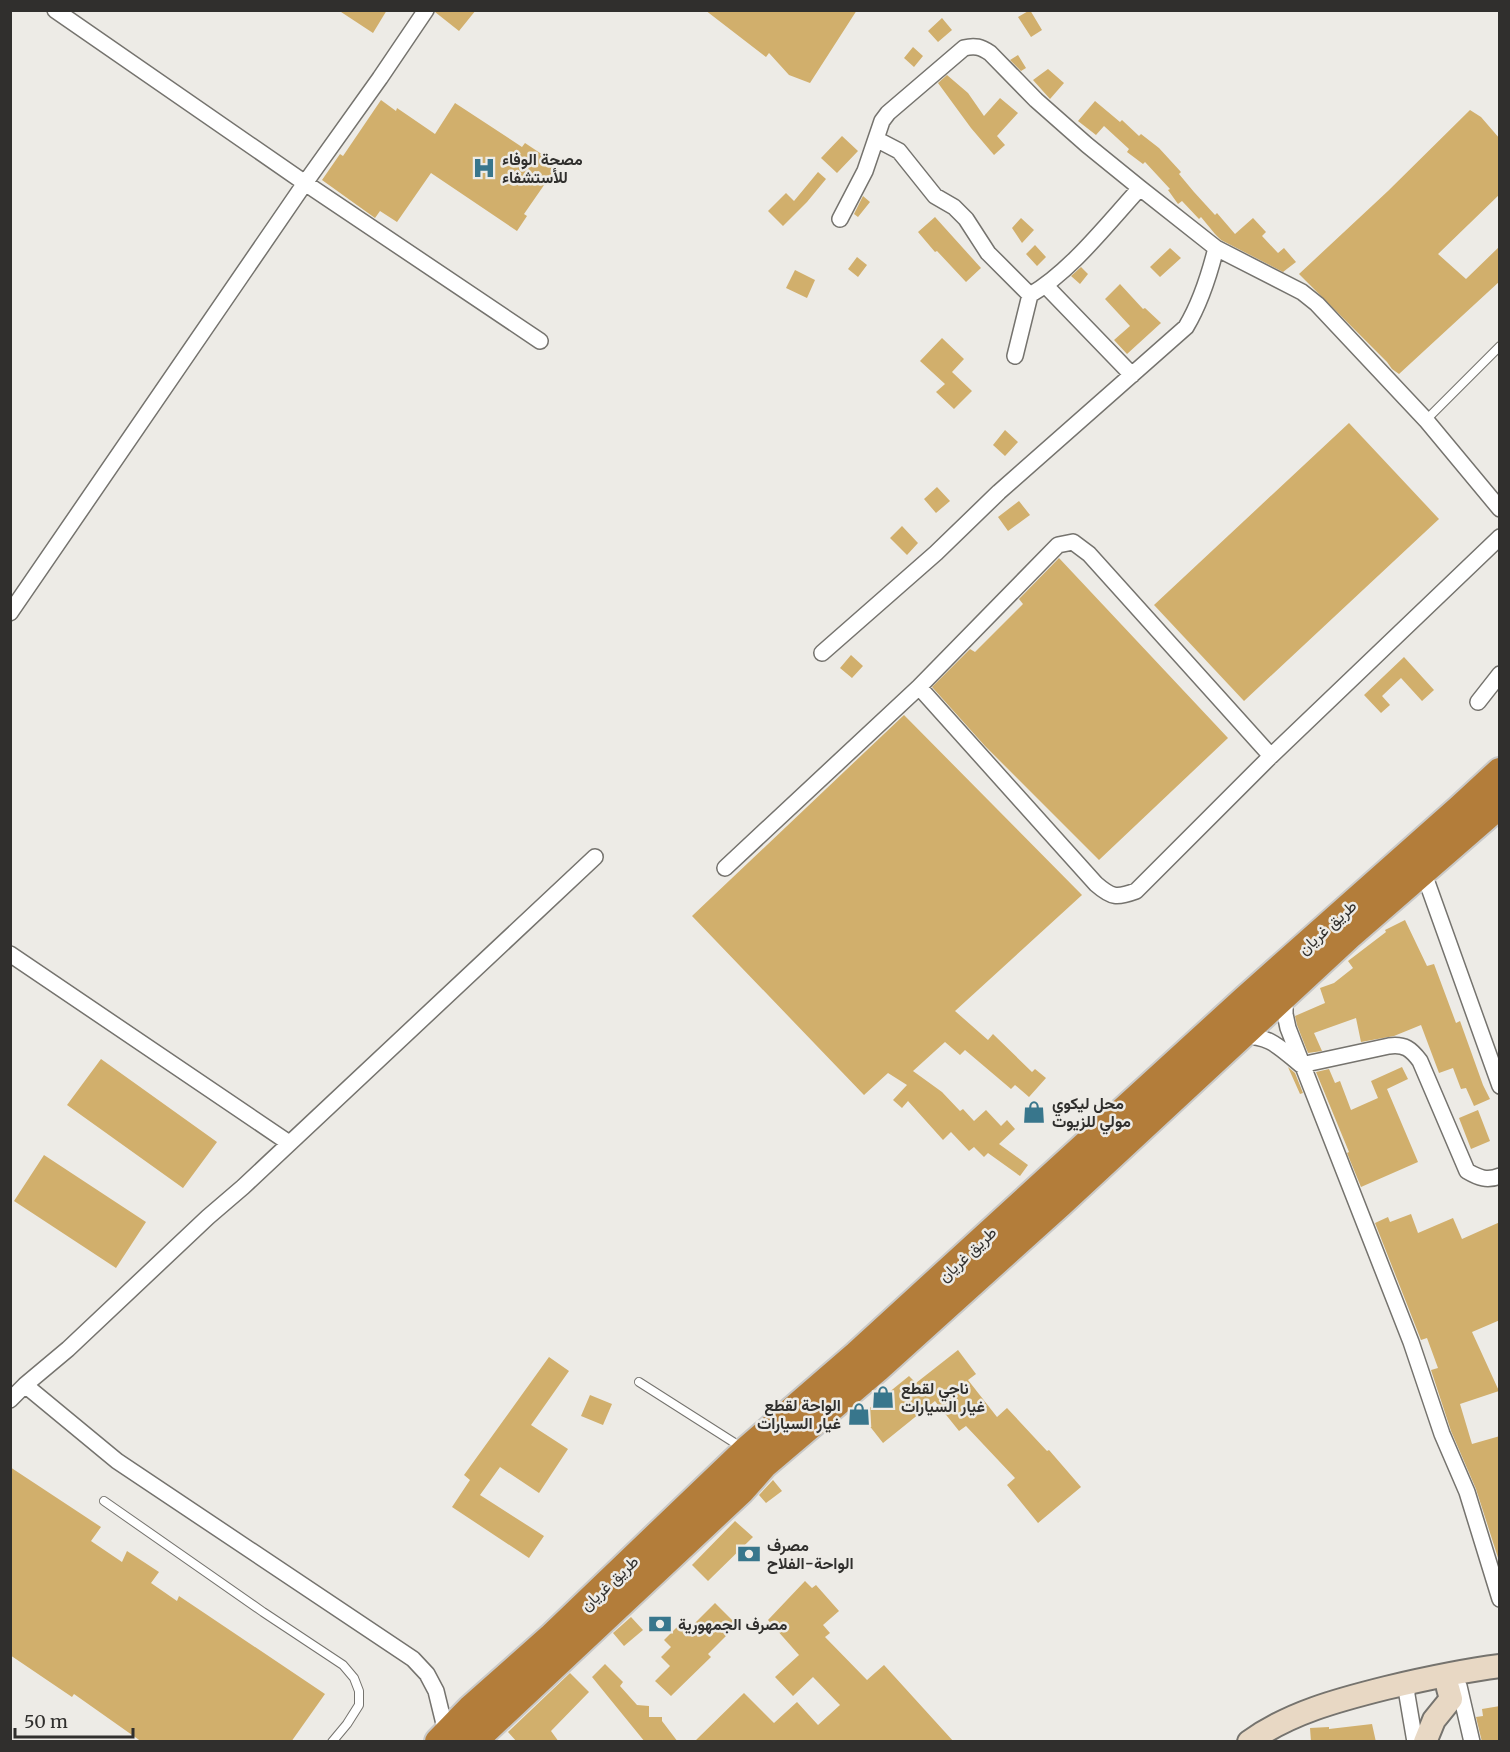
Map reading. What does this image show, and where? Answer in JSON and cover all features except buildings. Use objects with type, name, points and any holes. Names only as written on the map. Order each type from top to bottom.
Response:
[{"type":"highway","name":"طريق غريان","points":[[452,1740],[741,1490],[755,1458],[857,1355],[1236,1008],[1500,772]]},
{"type":"highway","name":"طريق غريان","points":[[755,1458],[877,1368],[1286,993],[1500,804]]},
{"type":"street","points":[[55,10],[305,183],[540,340]]},
{"type":"street","points":[[10,613],[426,10]]},
{"type":"street","points":[[840,219],[865,171],[882,121],[888,113],[964,48],[973,45],[982,48],[1036,100],[1140,188],[1216,248],[1292,286],[1317,304],[1425,420],[1500,509]]},
{"type":"street","points":[[876,139],[899,151],[935,196],[954,207],[966,219],[987,253],[1030,295]]},
{"type":"street","points":[[1015,356],[1030,295],[1046,286],[1140,188]]},
{"type":"street","points":[[822,653],[936,553],[999,492],[1186,327],[1202,297],[1216,248]]},
{"type":"street","points":[[1046,286],[1132,375]]},
{"type":"street","points":[[919,687],[1096,884],[1108,894],[1121,896],[1136,891],[1271,756],[1500,537]]},
{"type":"street","points":[[725,868],[919,687],[1058,544],[1073,542],[1089,554],[1271,756]]},
{"type":"street","points":[[1478,702],[1500,674]]},
{"type":"street","points":[[10,1400],[68,1349],[595,857]]},
{"type":"street","points":[[1423,871],[1500,1086]]},
{"type":"street","points":[[10,954],[289,1143]]},
{"type":"street","points":[[1286,993],[1285,1014],[1301,1065],[1411,1342],[1442,1434],[1467,1492],[1500,1599]]},
{"type":"street","points":[[1241,1036],[1256,1036],[1270,1041],[1301,1065],[1398,1045],[1407,1047],[1420,1061],[1467,1171],[1478,1178],[1491,1179],[1500,1176]]},
{"type":"street","points":[[25,1385],[117,1461],[413,1659],[428,1674],[452,1740]]},
{"type":"street","points":[[1407,1689],[1444,1674],[1500,1666]]},
{"type":"street","points":[[1256,1739],[1305,1712],[1366,1693],[1454,1687],[1500,1678]]},
{"type":"street","points":[[1425,1742],[1434,1720],[1451,1699],[1454,1687]]},
{"type":"street","points":[[1454,1687],[1472,1742]]},
{"type":"street","points":[[1407,1689],[1415,1742]]},
{"type":"lane","points":[[1425,420],[1500,346]]},
{"type":"lane","points":[[639,1382],[755,1458]]},
{"type":"lane","points":[[104,1501],[343,1665],[354,1678],[359,1691],[359,1705],[332,1742]]},
{"type":"place","name":"مصحة الوفاء للأستشفاء","points":[[484,168]]},
{"type":"place","name":"محل ليكوي مولي للزيوت","points":[[1034,1112]]},
{"type":"place","name":"ناجي لقطع غيار السيارات","points":[[883,1397]]},
{"type":"place","name":"الواحة لقطع غيار السيارات","points":[[859,1414]]},
{"type":"place","name":"مصرف الواحة-الفلاح","points":[[749,1554]]},
{"type":"place","name":"مصرف الجمهورية","points":[[660,1624]]}]
